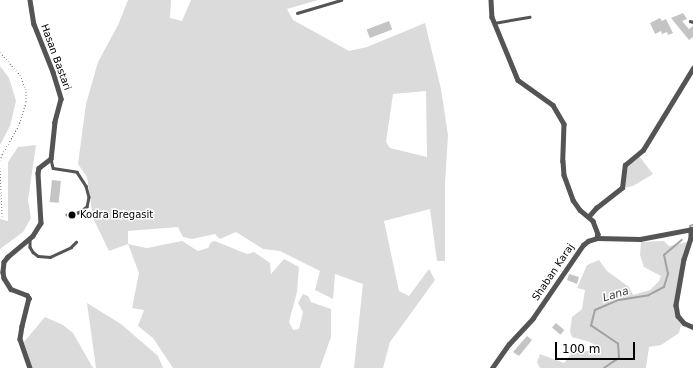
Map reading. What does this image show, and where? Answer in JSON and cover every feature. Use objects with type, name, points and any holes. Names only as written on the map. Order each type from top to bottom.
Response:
[{"type":"street","name":"Hasan Bastari","points":[[30,0],[34,24],[53,72],[61,99],[55,122],[51,159]]},
{"type":"street","points":[[491,0],[490,10],[494,23],[518,80],[526,87],[544,98],[560,114],[564,124],[562,161],[564,175],[573,200],[580,210],[589,216],[597,229],[597,238],[640,239],[692,229],[691,238],[684,259],[676,305],[678,316],[684,324],[693,327]]},
{"type":"street","points":[[589,216],[596,208],[622,188],[626,165],[643,150],[693,68]]},
{"type":"street","points":[[30,368],[20,339],[29,298],[27,295],[11,289],[5,281],[3,272],[4,262],[36,233],[42,222],[39,170],[51,159]]},
{"type":"street","name":"Shaban Karaj","points":[[492,368],[509,344],[533,318],[583,245],[597,238]]},
{"type":"lane","points":[[297,13],[341,0]]},
{"type":"lane","points":[[494,23],[529,17]]},
{"type":"lane","points":[[51,159],[53,168],[77,172],[86,186],[89,196],[87,207],[78,213],[67,215]]},
{"type":"lane","points":[[30,239],[30,247],[33,252],[38,256],[50,257],[59,254],[76,242]]},
{"type":"path","points":[[0,52],[20,75],[26,89],[26,102],[19,125],[0,160]]},
{"type":"path","points":[[0,168],[2,216]]},
{"type":"shaded area","points":[[128,0],[171,0],[170,18],[182,21],[191,0],[318,0],[287,9],[293,20],[349,51],[367,47],[425,23],[441,89],[448,135],[445,184],[445,261],[437,261],[430,209],[384,221],[399,291],[409,296],[429,269],[435,280],[390,342],[383,368],[354,368],[363,284],[335,274],[333,299],[315,290],[320,271],[280,251],[263,249],[236,232],[220,239],[215,234],[192,239],[183,237],[178,227],[128,231],[128,244],[109,251],[93,218],[87,177],[78,164],[86,104],[98,62],[118,25]],"holes":[[[426,91],[427,157],[390,148],[386,142],[393,94]]]},
{"type":"shaded area","points":[[0,66],[9,78],[16,101],[10,126],[0,145]]},
{"type":"shaded area","points":[[36,145],[28,200],[31,218],[23,232],[0,249],[0,219],[8,221],[8,162],[18,147]]},
{"type":"shaded area","points":[[639,156],[653,174],[633,186],[624,188],[628,166]]},
{"type":"shaded area","points":[[182,241],[198,251],[208,248],[211,242],[215,241],[247,254],[254,252],[270,263],[271,274],[284,259],[299,267],[297,292],[289,322],[293,330],[299,329],[303,312],[298,303],[303,294],[308,296],[311,302],[331,309],[331,337],[320,368],[173,368],[153,338],[138,326],[144,310],[132,308],[139,273],[128,244],[147,248]]},
{"type":"shaded area","points":[[664,241],[669,246],[692,241],[678,287],[676,306],[681,325],[679,333],[661,345],[649,347],[646,368],[540,368],[537,362],[540,354],[564,363],[576,348],[598,354],[600,348],[590,342],[572,337],[570,331],[572,317],[582,309],[585,290],[577,288],[587,265],[599,260],[607,271],[629,287],[633,295],[650,290],[659,281],[661,276],[644,267],[640,255],[641,242]]},
{"type":"shaded area","points":[[87,303],[121,324],[158,356],[163,368],[96,368]]},
{"type":"shaded area","points":[[45,317],[63,325],[73,333],[93,368],[32,368],[24,342]]},
{"type":"building","points":[[683,13],[687,19],[682,21],[689,29],[693,26],[693,37],[689,40],[671,18]]},
{"type":"building","points":[[660,18],[662,21],[666,19],[673,33],[668,35],[667,32],[662,34],[661,31],[655,34],[650,23]]},
{"type":"building","points":[[389,21],[392,29],[370,38],[367,30]]},
{"type":"building","points":[[52,180],[61,181],[59,203],[50,202]]},
{"type":"building","points":[[569,274],[579,277],[577,284],[567,280]]},
{"type":"building","points":[[556,323],[564,330],[560,335],[552,328]]},
{"type":"building","points":[[527,336],[532,340],[519,356],[513,352]]},
{"type":"waterway","name":"Lana","points":[[604,368],[619,358],[618,344],[591,326],[595,310],[619,300],[649,295],[664,287],[668,274],[664,255],[682,240]]},
{"type":"place","name":"Kodra Bregasit","points":[[72,215]]}]
